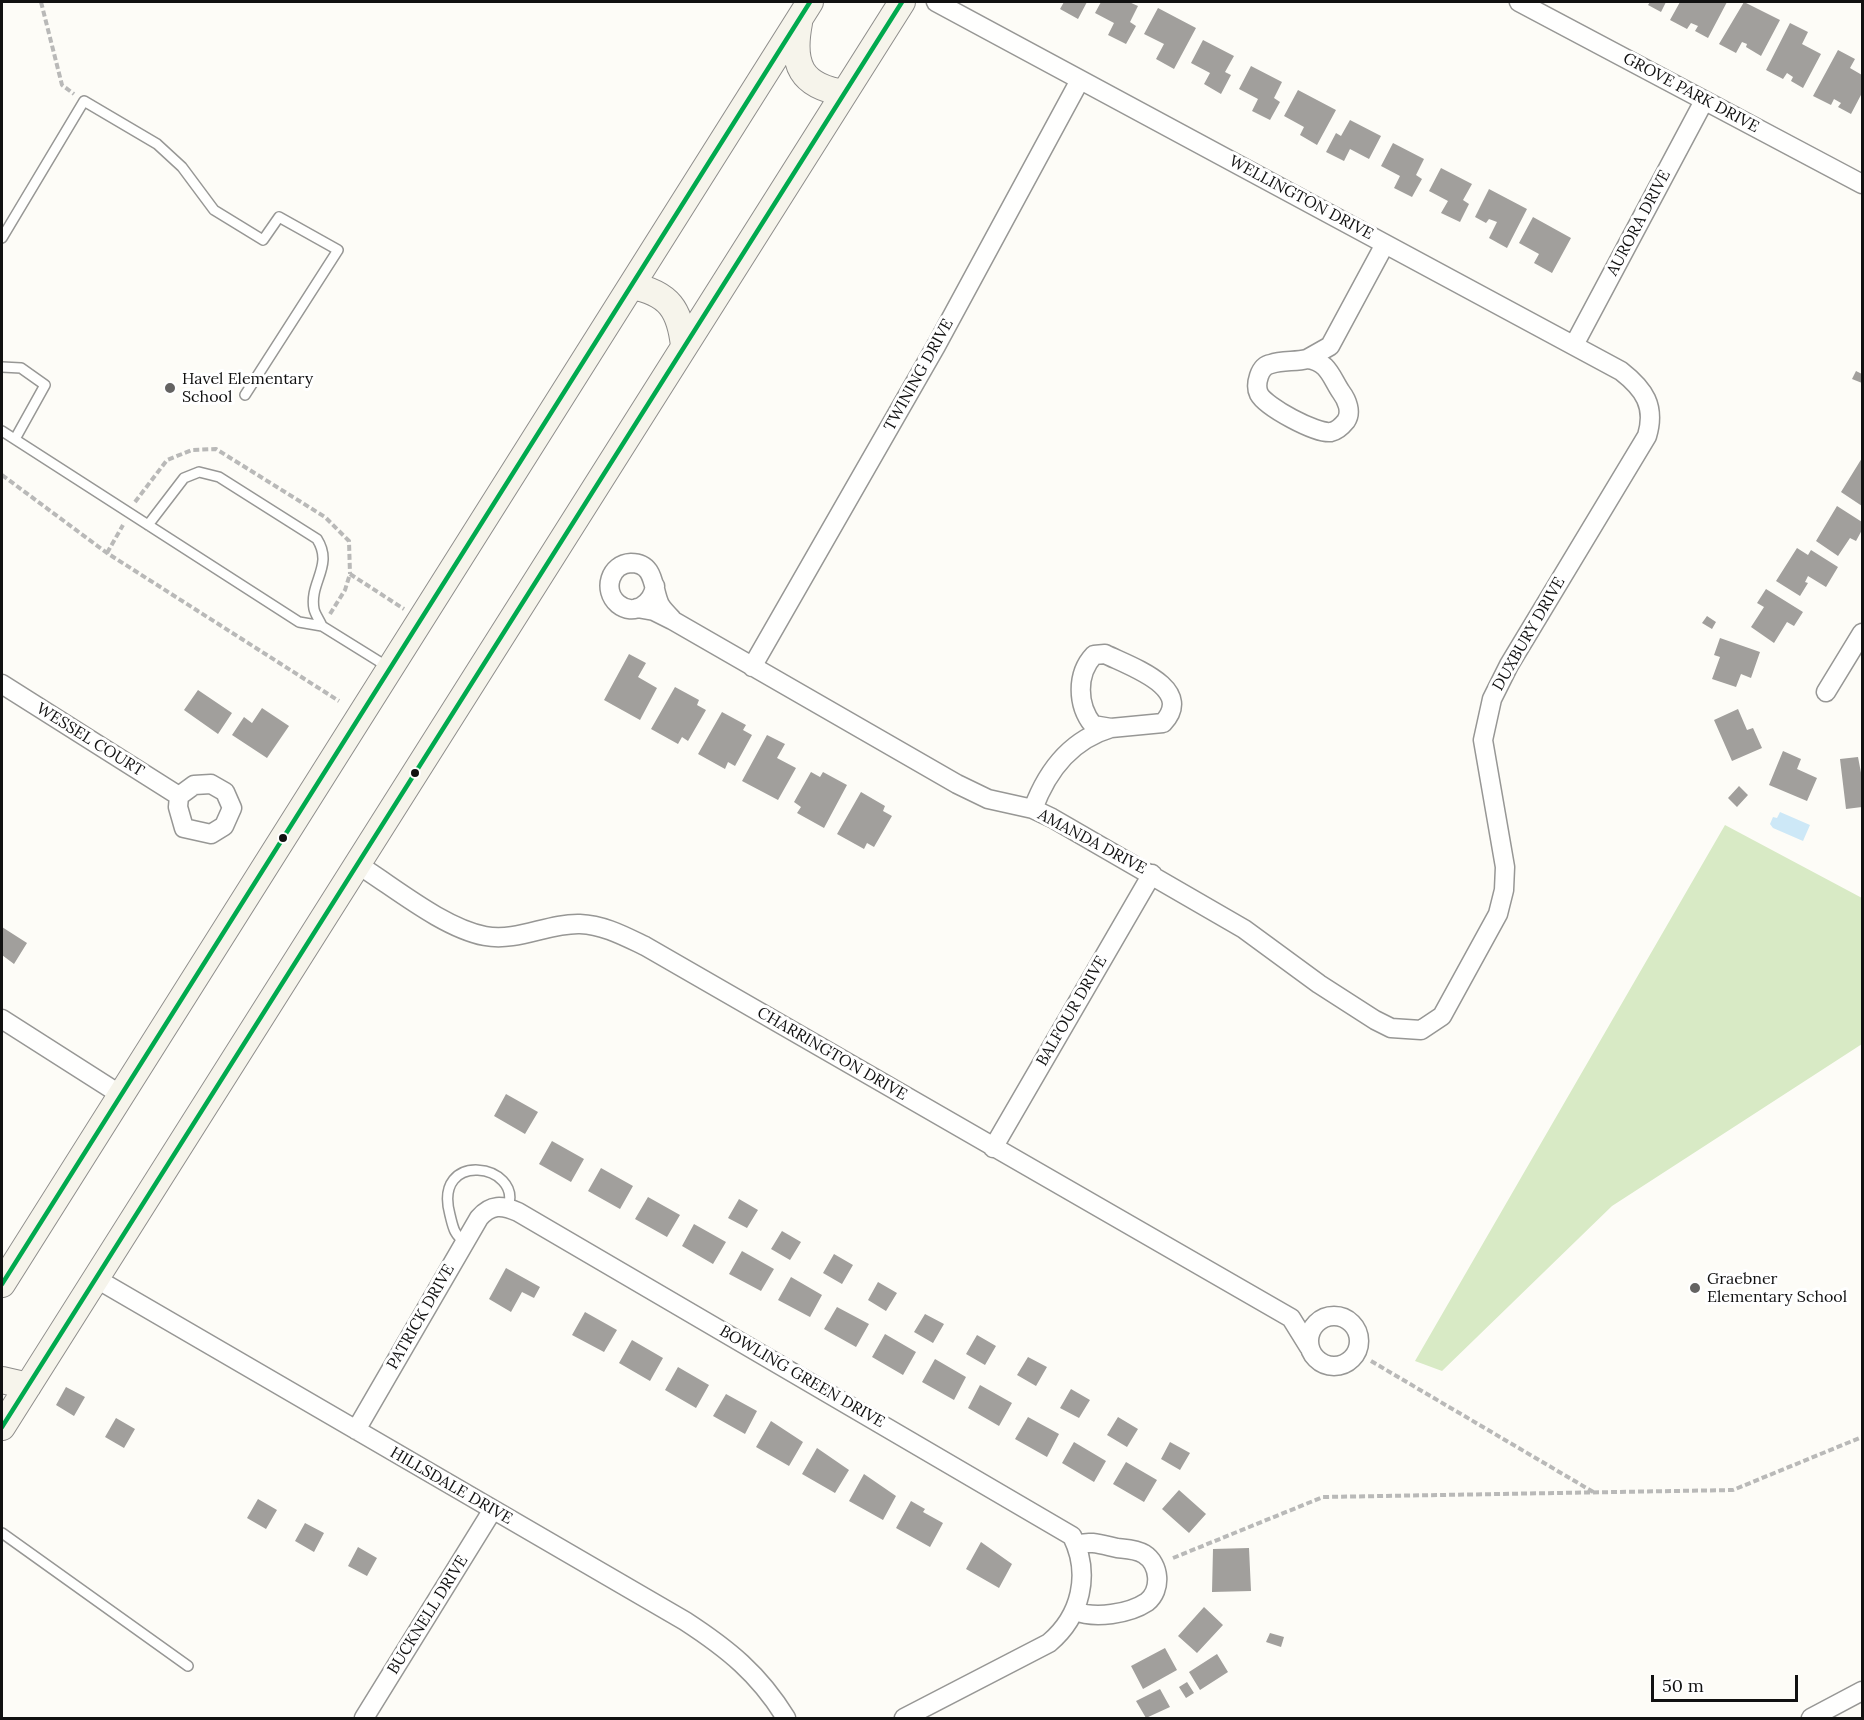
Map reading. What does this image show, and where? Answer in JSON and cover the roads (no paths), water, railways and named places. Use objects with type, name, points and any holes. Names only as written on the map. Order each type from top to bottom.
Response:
[{"type":"main road","points":[[2,1427],[902,2]]},
{"type":"main road","points":[[805,9],[795,41],[801,70],[806,78],[817,87],[844,93]]},
{"type":"main road","points":[[2,1284],[805,9]]},
{"type":"main road","points":[[632,286],[656,292],[667,300],[682,324],[684,346]]},
{"type":"main road","points":[[2,1380],[28,1386]]},
{"type":"street","name":"WELLINGTON DRIVE","points":[[936,2],[1621,371],[1636,383],[1646,396],[1651,411]]},
{"type":"street","name":"GROVE PARK DRIVE","points":[[1519,2],[1863,184]]},
{"type":"street","name":"TWINING DRIVE","points":[[752,667],[936,346],[1080,80]]},
{"type":"street","name":"AURORA DRIVE","points":[[1574,345],[1704,101]]},
{"type":"street","points":[[1332,376],[1330,346],[1385,243]]},
{"type":"street","points":[[1307,359],[1330,346]]},
{"type":"street","points":[[1307,359],[1322,362],[1332,376],[1348,404],[1349,414],[1341,426],[1330,432],[1304,424],[1271,405],[1259,395],[1257,387],[1262,369],[1269,364],[1307,359]]},
{"type":"street","name":"DUXBURY DRIVE","points":[[1421,1030],[1442,1016],[1460,988],[1498,914],[1504,890],[1505,867],[1483,740],[1492,699],[1509,665],[1641,449],[1651,424],[1651,411]]},
{"type":"street","points":[[655,586],[650,600],[637,608],[622,607],[612,596],[609,582],[616,569],[630,563],[645,567],[650,572],[655,586],[660,604],[672,620]]},
{"type":"street","name":"AMANDA DRIVE","points":[[637,608],[654,611],[672,620],[957,784],[988,799],[1033,809],[1152,874],[1244,928],[1319,984],[1375,1020],[1391,1028],[1421,1030]]},
{"type":"street","points":[[1826,692],[1863,633]]},
{"type":"street","points":[[1082,740],[1081,678],[1083,669],[1094,656],[1105,654],[1148,675],[1167,690],[1173,701],[1172,710],[1162,723],[1111,728],[1093,725],[1083,707]]},
{"type":"street","name":"WESSEL COURT","points":[[2,684],[179,796]]},
{"type":"street","points":[[1033,809],[1042,785],[1050,772],[1082,740],[1111,728]]},
{"type":"street","name":"CHARRINGTON DRIVE","points":[[357,864],[440,917],[484,936],[510,938],[580,924],[609,929],[645,946],[1291,1318],[1318,1361],[1325,1366],[1343,1365],[1357,1353],[1359,1339],[1352,1324],[1338,1316],[1291,1318]]},
{"type":"street","name":"BALFOUR DRIVE","points":[[993,1148],[1152,874]]},
{"type":"street","points":[[2,1019],[120,1095]]},
{"type":"street","name":"PATRICK DRIVE","points":[[356,1430],[479,1218],[499,1207]]},
{"type":"street","name":"BOWLING GREEN DRIVE","points":[[499,1207],[1063,1528],[1072,1536],[1076,1545]]},
{"type":"street","name":"HILLSDALE DRIVE","points":[[95,1278],[717,1642],[768,1689],[786,1719]]},
{"type":"street","points":[[1309,1347],[1311,1329],[1323,1318]]},
{"type":"street","name":"BUCKNELL DRIVE","points":[[363,1719],[492,1510]]},
{"type":"street","points":[[904,1719],[1049,1643],[1060,1634],[1075,1611],[1081,1577],[1076,1545],[1092,1543],[1138,1551],[1153,1562],[1158,1582],[1154,1594],[1146,1602],[1131,1608],[1091,1616],[1075,1611]]},
{"type":"street","points":[[1811,1719],[1863,1691]]},
{"type":"lane","points":[[2,238],[84,101],[157,144],[182,167],[214,210],[263,240],[279,217],[338,249],[245,395]]},
{"type":"lane","points":[[2,367],[21,369],[45,385],[15,439]]},
{"type":"lane","points":[[2,430],[299,622],[322,626],[390,669]]},
{"type":"lane","points":[[148,525],[184,478],[199,472],[219,477],[317,539],[322,548],[324,562],[316,582],[314,609],[322,626]]},
{"type":"lane","points":[[465,1242],[453,1230],[446,1203],[448,1189],[454,1178],[467,1170],[479,1169],[491,1173],[502,1181],[510,1200],[499,1207]]},
{"type":"lane","points":[[2,1533],[188,1666]]},
{"type":"water","points":[[1780,812],[1810,825],[1803,841],[1773,828],[1770,824],[1773,817],[1777,818]]},
{"type":"place","name":"Havel Elementary School","points":[[170,388]]},
{"type":"place","name":"Graebner Elementary School","points":[[1695,1288]]}]
